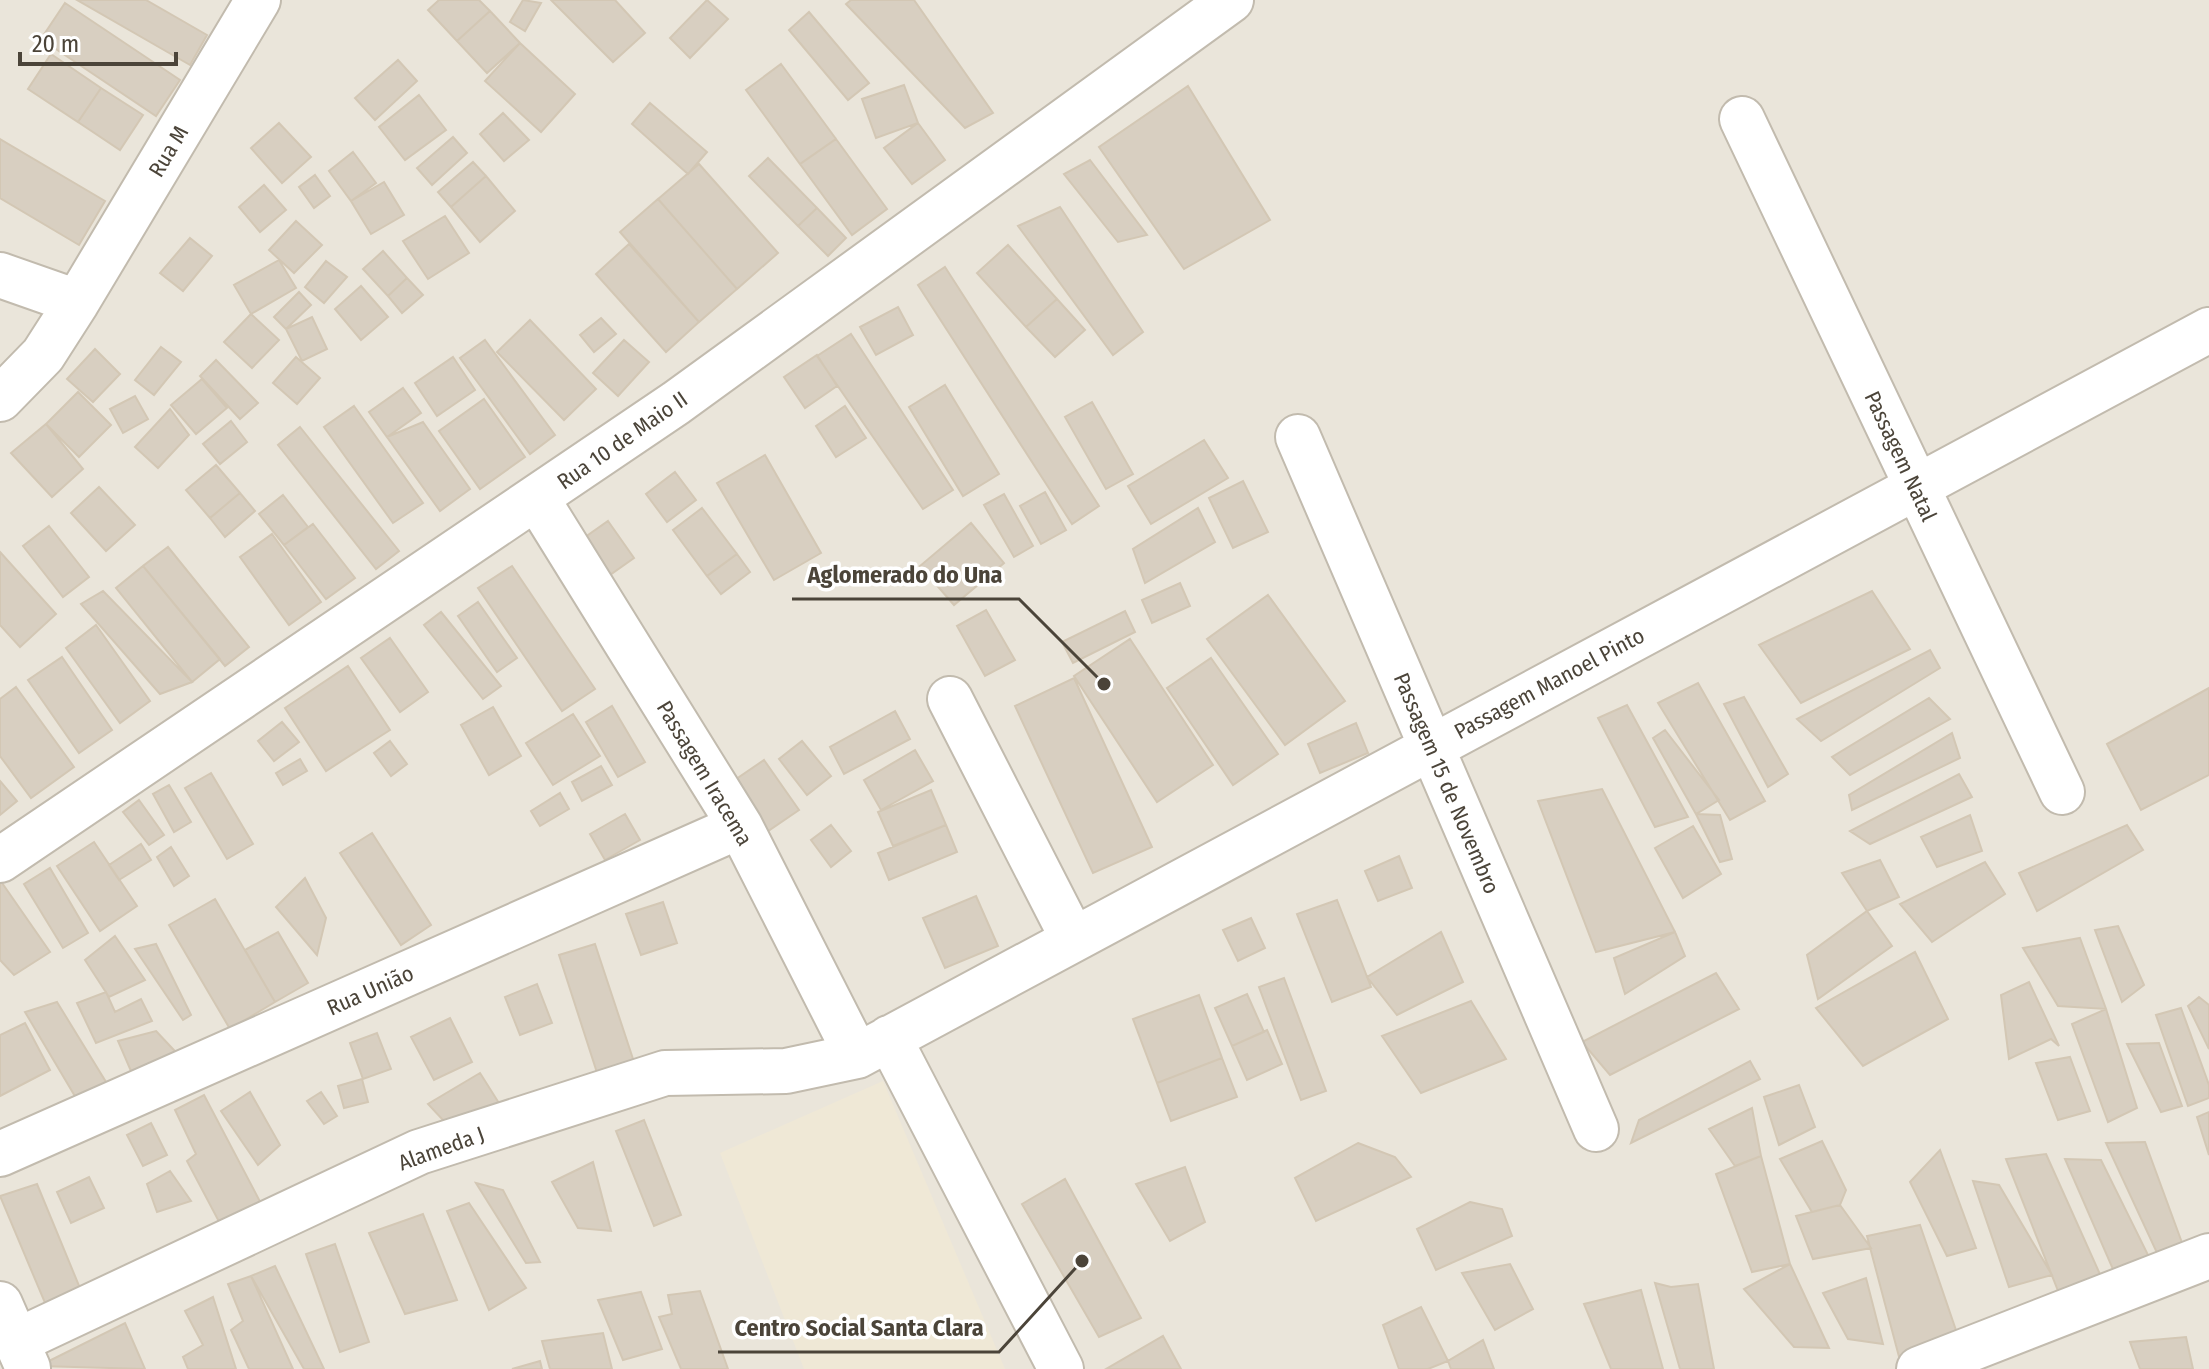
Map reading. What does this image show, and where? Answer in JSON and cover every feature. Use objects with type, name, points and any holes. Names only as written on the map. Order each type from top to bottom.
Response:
[{"type":"street","name":"Rua M","points":[[0,399],[43,355],[258,0]]},
{"type":"street","name":"Rua 10 de Maio II","points":[[0,860],[676,403],[1231,0]]},
{"type":"street","name":"Passagem Natal","points":[[1742,119],[2062,792]]},
{"type":"street","points":[[0,275],[77,302]]},
{"type":"street","name":"Passagem Manoel Pinto","points":[[873,1047],[2209,330]]},
{"type":"street","name":"Passagem 15 de Novembro","points":[[1298,437],[1596,1129]]},
{"type":"street","name":"Passagem Iracema","points":[[537,499],[740,826],[1061,1369]]},
{"type":"street","points":[[950,699],[1073,939]]},
{"type":"street","name":"Rua União","points":[[0,1154],[740,826]]},
{"type":"street","name":"Alameda J","points":[[15,1338],[419,1152],[665,1073],[786,1071],[873,1047]]},
{"type":"street","points":[[1919,1369],[2209,1256]]},
{"type":"shaded area","points":[[0,0],[2209,0],[2209,1369],[0,1369]]},
{"type":"shaded area","points":[[883,1081],[1005,1369],[804,1369],[720,1153]]},
{"type":"building","points":[[77,0],[146,0],[207,35],[190,65]]},
{"type":"building","points":[[439,0],[479,0],[490,11],[457,41],[428,10]]},
{"type":"building","points":[[523,0],[541,3],[525,31],[510,22]]},
{"type":"building","points":[[551,0],[615,0],[645,33],[613,62]]},
{"type":"building","points":[[707,0],[728,19],[690,58],[670,38]]},
{"type":"building","points":[[851,0],[914,0],[993,113],[965,128],[846,4]]},
{"type":"building","points":[[65,3],[180,80],[156,116],[41,39]]},
{"type":"building","points":[[490,11],[520,43],[487,73],[457,41]]},
{"type":"building","points":[[809,12],[869,83],[848,100],[789,30]]},
{"type":"building","points":[[520,43],[575,94],[541,132],[485,81]]},
{"type":"building","points":[[51,54],[101,88],[78,122],[28,89]]},
{"type":"building","points":[[398,60],[417,81],[375,120],[355,98]]},
{"type":"building","points":[[781,64],[836,139],[800,164],[746,90]]},
{"type":"building","points":[[904,85],[918,123],[876,138],[862,99]]},
{"type":"building","points":[[1188,86],[1270,220],[1184,269],[1099,147]]},
{"type":"building","points":[[101,88],[143,115],[120,150],[78,122]]},
{"type":"building","points":[[419,95],[446,130],[405,160],[379,127]]},
{"type":"building","points":[[650,103],[707,152],[688,174],[632,124]]},
{"type":"building","points":[[503,113],[529,140],[504,161],[480,134]]},
{"type":"building","points":[[279,123],[311,157],[282,183],[251,148]]},
{"type":"building","points":[[918,123],[945,160],[912,184],[884,148]]},
{"type":"building","points":[[453,137],[467,153],[432,185],[417,168]]},
{"type":"building","points":[[0,139],[105,201],[79,245],[0,198]]},
{"type":"building","points":[[836,139],[887,209],[852,235],[800,164]]},
{"type":"building","points":[[353,152],[376,183],[351,201],[329,171]]},
{"type":"building","points":[[768,158],[817,208],[798,226],[749,176]]},
{"type":"building","points":[[1090,160],[1147,235],[1118,242],[1064,174]]},
{"type":"building","points":[[473,162],[486,176],[451,207],[438,192]]},
{"type":"building","points":[[699,164],[778,253],[737,289],[658,199]]},
{"type":"building","points":[[315,175],[330,196],[314,208],[299,187]]},
{"type":"building","points":[[486,176],[515,211],[480,242],[451,207]]},
{"type":"building","points":[[384,182],[404,215],[371,234],[351,201]]},
{"type":"building","points":[[264,185],[286,210],[260,232],[239,207]]},
{"type":"building","points":[[658,199],[737,289],[699,322],[620,232]]},
{"type":"building","points":[[1060,207],[1143,332],[1113,355],[1018,226]]},
{"type":"building","points":[[817,208],[846,238],[828,256],[798,226]]},
{"type":"building","points":[[445,216],[469,253],[428,279],[403,241]]},
{"type":"building","points":[[296,221],[322,245],[294,273],[269,250]]},
{"type":"building","points":[[190,238],[212,256],[183,291],[160,273]]},
{"type":"building","points":[[629,244],[699,322],[666,352],[596,274]]},
{"type":"building","points":[[1008,245],[1057,299],[1026,327],[977,273]]},
{"type":"building","points":[[383,251],[407,278],[388,296],[363,269]]},
{"type":"building","points":[[279,260],[296,288],[251,314],[234,285]]},
{"type":"building","points":[[326,261],[347,277],[324,303],[305,287]]},
{"type":"building","points":[[945,267],[1099,506],[1072,524],[918,285]]},
{"type":"building","points":[[407,278],[423,295],[402,313],[388,296]]},
{"type":"building","points":[[361,286],[388,317],[361,340],[335,309]]},
{"type":"building","points":[[299,292],[311,305],[286,329],[274,317]]},
{"type":"building","points":[[1057,299],[1085,330],[1055,357],[1026,327]]},
{"type":"building","points":[[898,307],[913,335],[876,355],[860,327]]},
{"type":"building","points":[[251,314],[279,340],[252,368],[224,342]]},
{"type":"building","points":[[312,317],[327,349],[302,361],[286,329]]},
{"type":"building","points":[[601,318],[616,334],[594,352],[580,335]]},
{"type":"building","points":[[530,320],[596,389],[564,420],[497,352]]},
{"type":"building","points":[[851,334],[953,490],[923,509],[817,356]]},
{"type":"building","points":[[485,340],[555,435],[530,454],[460,358]]},
{"type":"building","points":[[624,340],[649,362],[618,396],[593,373]]},
{"type":"building","points":[[161,347],[181,362],[154,395],[135,380]]},
{"type":"building","points":[[95,349],[120,374],[93,402],[67,379]]},
{"type":"building","points":[[817,355],[837,386],[805,408],[784,377]]},
{"type":"building","points":[[296,357],[320,378],[297,404],[273,383]]},
{"type":"building","points":[[453,357],[475,390],[437,416],[415,383]]},
{"type":"building","points":[[216,360],[258,403],[240,419],[200,376]]},
{"type":"building","points":[[202,379],[227,408],[196,434],[171,405]]},
{"type":"building","points":[[945,385],[999,474],[963,496],[909,407]]},
{"type":"building","points":[[403,388],[421,413],[387,437],[369,412]]},
{"type":"building","points":[[78,392],[111,425],[79,457],[46,424]]},
{"type":"building","points":[[135,396],[148,419],[123,433],[110,409]]},
{"type":"building","points":[[484,399],[525,457],[480,489],[439,431]]},
{"type":"building","points":[[1092,402],[1133,474],[1106,489],[1065,417]]},
{"type":"building","points":[[354,406],[423,503],[393,523],[324,427]]},
{"type":"building","points":[[845,406],[866,438],[836,457],[816,426]]},
{"type":"building","points":[[170,409],[189,435],[158,468],[135,447]]},
{"type":"building","points":[[231,421],[247,442],[220,464],[203,444]]},
{"type":"building","points":[[423,422],[470,489],[440,511],[387,437]]},
{"type":"building","points":[[46,424],[83,469],[52,497],[11,453]]},
{"type":"building","points":[[300,427],[399,551],[376,569],[278,445]]},
{"type":"building","points":[[1204,440],[1228,478],[1151,524],[1128,486]]},
{"type":"building","points":[[765,455],[821,553],[774,580],[717,483]]},
{"type":"building","points":[[216,465],[240,493],[210,518],[186,490]]},
{"type":"building","points":[[675,472],[696,500],[667,522],[646,494]]},
{"type":"building","points":[[1243,481],[1268,532],[1233,548],[1209,498]]},
{"type":"building","points":[[99,487],[135,525],[106,551],[71,513]]},
{"type":"building","points":[[1045,492],[1066,530],[1041,544],[1020,506]]},
{"type":"building","points":[[240,493],[255,511],[225,537],[210,518]]},
{"type":"building","points":[[1004,494],[1033,546],[1014,557],[984,505]]},
{"type":"building","points":[[283,495],[308,527],[284,545],[259,514]]},
{"type":"building","points":[[702,508],[737,554],[707,576],[673,530]]},
{"type":"building","points":[[1198,508],[1215,542],[1145,583],[1133,549]]},
{"type":"building","points":[[608,521],[634,558],[607,577],[581,540]]},
{"type":"building","points":[[971,523],[1004,563],[954,605],[920,566]]},
{"type":"building","points":[[313,524],[355,578],[326,599],[284,545]]},
{"type":"building","points":[[49,526],[89,577],[63,597],[23,546]]},
{"type":"building","points":[[272,534],[321,602],[289,625],[240,557]]},
{"type":"building","points":[[168,547],[249,647],[225,666],[143,566]]},
{"type":"building","points":[[0,552],[56,614],[20,647],[0,625]]},
{"type":"building","points":[[737,554],[750,572],[721,594],[707,576]]},
{"type":"building","points":[[143,566],[220,659],[192,682],[116,588]]},
{"type":"building","points":[[512,566],[595,689],[562,711],[478,588]]},
{"type":"building","points":[[1180,583],[1190,606],[1152,623],[1142,600]]},
{"type":"building","points":[[103,591],[192,682],[160,694],[81,604]]},
{"type":"building","points":[[1872,591],[1910,649],[1801,703],[1759,645]]},
{"type":"building","points":[[1268,595],[1345,701],[1285,745],[1207,639]]},
{"type":"building","points":[[478,602],[517,658],[497,672],[458,616]]},
{"type":"building","points":[[986,610],[1015,660],[985,676],[957,626]]},
{"type":"building","points":[[1125,611],[1135,632],[1073,663],[1062,642]]},
{"type":"building","points":[[441,612],[501,686],[483,699],[424,625]]},
{"type":"building","points":[[96,625],[150,701],[120,723],[66,648]]},
{"type":"building","points":[[390,638],[428,692],[400,712],[361,658]]},
{"type":"building","points":[[1130,639],[1213,765],[1157,802],[1074,676]]},
{"type":"building","points":[[1930,650],[1940,668],[1821,741],[1797,719]]},
{"type":"building","points":[[62,657],[112,730],[79,753],[28,680]]},
{"type":"building","points":[[1211,658],[1278,754],[1233,785],[1167,688]]},
{"type":"building","points":[[348,666],[390,730],[326,771],[285,708]]},
{"type":"building","points":[[1074,678],[1152,847],[1093,873],[1015,706]]},
{"type":"building","points":[[1698,683],[1765,801],[1730,820],[1658,703]]},
{"type":"building","points":[[16,687],[74,767],[31,798],[0,756],[0,699]]},
{"type":"building","points":[[2209,688],[2209,775],[2141,810],[2107,744]]},
{"type":"building","points":[[1744,697],[1788,774],[1768,787],[1724,704]]},
{"type":"building","points":[[1929,698],[1950,719],[1850,775],[1832,757]]},
{"type":"building","points":[[1627,705],[1688,817],[1655,827],[1598,718]]},
{"type":"building","points":[[612,706],[645,762],[618,777],[586,722]]},
{"type":"building","points":[[493,707],[521,756],[489,775],[461,725]]},
{"type":"building","points":[[895,711],[910,739],[844,774],[830,747]]},
{"type":"building","points":[[573,714],[600,756],[553,785],[526,743]]},
{"type":"building","points":[[282,722],[299,742],[274,761],[258,741]]},
{"type":"building","points":[[1356,723],[1368,753],[1320,773],[1308,744]]},
{"type":"building","points":[[1665,730],[1719,800],[1696,814],[1653,738]]},
{"type":"building","points":[[1952,733],[1960,758],[1852,810],[1849,795]]},
{"type":"building","points":[[390,741],[407,764],[391,776],[374,753]]},
{"type":"building","points":[[802,741],[831,776],[807,795],[779,759]]},
{"type":"building","points":[[915,750],[933,781],[881,810],[864,780]]},
{"type":"building","points":[[300,759],[307,771],[283,785],[276,773]]},
{"type":"building","points":[[764,760],[799,810],[758,838],[723,788]]},
{"type":"building","points":[[601,766],[612,785],[582,801],[572,782]]},
{"type":"building","points":[[211,773],[253,844],[227,859],[185,788]]},
{"type":"building","points":[[1959,774],[1972,797],[1870,844],[1850,831]]},
{"type":"building","points":[[0,781],[17,801],[0,815]]},
{"type":"building","points":[[169,785],[191,822],[174,832],[153,794]]},
{"type":"building","points":[[1602,789],[1675,932],[1596,952],[1538,801]]},
{"type":"building","points":[[931,790],[946,825],[893,846],[878,812]]},
{"type":"building","points":[[560,793],[569,809],[540,826],[531,811]]},
{"type":"building","points":[[139,800],[164,835],[149,845],[123,812]]},
{"type":"building","points":[[625,814],[640,840],[605,860],[590,834]]},
{"type":"building","points":[[1696,814],[1720,815],[1732,859],[1720,862]]},
{"type":"building","points":[[1970,815],[1982,851],[1937,867],[1921,837]]},
{"type":"building","points":[[831,825],[851,851],[831,867],[811,840]]},
{"type":"building","points":[[946,825],[957,852],[889,880],[878,853]]},
{"type":"building","points":[[2127,825],[2143,850],[2037,911],[2019,873]]},
{"type":"building","points":[[1693,826],[1721,874],[1683,898],[1655,848]]},
{"type":"building","points":[[372,833],[431,925],[401,945],[340,853]]},
{"type":"building","points":[[94,842],[137,906],[100,931],[57,866]]},
{"type":"building","points":[[141,844],[151,860],[119,880],[109,865]]},
{"type":"building","points":[[171,847],[189,876],[174,886],[157,857]]},
{"type":"building","points":[[1399,856],[1412,888],[1378,901],[1365,871]]},
{"type":"building","points":[[1880,860],[1899,897],[1867,911],[1842,873]]},
{"type":"building","points":[[1985,862],[2005,894],[1932,942],[1900,904]]},
{"type":"building","points":[[50,868],[88,933],[63,948],[24,884]]},
{"type":"building","points":[[305,878],[326,918],[317,955],[276,907]]},
{"type":"building","points":[[0,880],[50,952],[14,975],[0,960]]},
{"type":"building","points":[[976,896],[998,946],[945,968],[923,918]]},
{"type":"building","points":[[215,899],[275,1002],[230,1029],[169,925]]},
{"type":"building","points":[[1337,900],[1371,987],[1332,1002],[1297,914]]},
{"type":"building","points":[[663,902],[677,943],[641,955],[626,914]]},
{"type":"building","points":[[1867,911],[1892,946],[1818,999],[1807,955]]},
{"type":"building","points":[[1251,918],[1265,948],[1238,961],[1223,930]]},
{"type":"building","points":[[2118,926],[2144,985],[2122,1002],[2095,930]]},
{"type":"building","points":[[278,932],[308,983],[275,1002],[245,950]]},
{"type":"building","points":[[1441,932],[1463,982],[1397,1015],[1367,977]]},
{"type":"building","points":[[1675,932],[1685,956],[1625,994],[1614,958]]},
{"type":"building","points":[[115,936],[145,980],[109,997],[85,960]]},
{"type":"building","points":[[2080,938],[2106,1009],[2058,1006],[2023,948]]},
{"type":"building","points":[[156,944],[191,1015],[183,1020],[135,949]]},
{"type":"building","points":[[595,944],[638,1074],[601,1085],[559,955]]},
{"type":"building","points":[[1915,952],[1948,1019],[1863,1066],[1816,1008]]},
{"type":"building","points":[[1716,973],[1739,1009],[1610,1075],[1582,1042]]},
{"type":"building","points":[[1284,978],[1326,1091],[1301,1100],[1259,987]]},
{"type":"building","points":[[2029,982],[2059,1046],[2051,1039],[2009,1059],[2001,995]]},
{"type":"building","points":[[537,984],[552,1023],[520,1035],[505,997]]},
{"type":"building","points":[[106,992],[115,1012],[141,999],[152,1021],[96,1043],[77,1003]]},
{"type":"building","points":[[1247,994],[1264,1032],[1232,1046],[1215,1008]]},
{"type":"building","points":[[1199,995],[1222,1058],[1157,1083],[1133,1019]]},
{"type":"building","points":[[2199,997],[2209,1005],[2209,1049],[2188,1006]]},
{"type":"building","points":[[1471,1001],[1506,1059],[1421,1093],[1382,1036]]},
{"type":"building","points":[[57,1002],[106,1082],[82,1108],[25,1012]]},
{"type":"building","points":[[2181,1008],[2209,1085],[2209,1098],[2188,1106],[2156,1015]]},
{"type":"building","points":[[2106,1009],[2137,1108],[2108,1122],[2072,1024]]},
{"type":"building","points":[[450,1018],[472,1062],[434,1080],[411,1037]]},
{"type":"building","points":[[25,1023],[50,1070],[0,1096],[0,1035]]},
{"type":"building","points":[[1267,1030],[1282,1064],[1247,1080],[1232,1046]]},
{"type":"building","points":[[156,1031],[187,1064],[134,1078],[118,1041]]},
{"type":"building","points":[[377,1033],[391,1069],[363,1079],[350,1043]]},
{"type":"building","points":[[2159,1043],[2182,1106],[2161,1112],[2127,1044]]},
{"type":"building","points":[[2070,1057],[2090,1111],[2058,1120],[2036,1063]]},
{"type":"building","points":[[1222,1058],[1237,1097],[1171,1121],[1157,1083]]},
{"type":"building","points":[[1750,1061],[1760,1079],[1631,1143],[1639,1120]]},
{"type":"building","points":[[480,1073],[504,1111],[457,1135],[428,1104]]},
{"type":"building","points":[[362,1079],[368,1102],[344,1108],[338,1086]]},
{"type":"building","points":[[1799,1085],[1815,1127],[1779,1145],[1764,1097]]},
{"type":"building","points":[[250,1092],[280,1145],[258,1165],[221,1111]]},
{"type":"building","points":[[321,1092],[337,1116],[324,1124],[307,1101]]},
{"type":"building","points":[[204,1095],[266,1213],[225,1233],[187,1161],[196,1154],[175,1110]]},
{"type":"building","points":[[1752,1108],[1761,1156],[1735,1166],[1709,1129]]},
{"type":"building","points":[[2209,1112],[2209,1155],[2197,1117]]},
{"type":"building","points":[[644,1120],[681,1215],[654,1226],[616,1131]]},
{"type":"building","points":[[151,1123],[167,1155],[143,1166],[127,1135]]},
{"type":"building","points":[[1822,1141],[1846,1190],[1840,1205],[1812,1212],[1780,1159]]},
{"type":"building","points":[[2145,1142],[2185,1251],[2164,1268],[2106,1143]]},
{"type":"building","points":[[1358,1143],[1395,1157],[1411,1177],[1316,1221],[1295,1178]]},
{"type":"building","points":[[1940,1150],[1976,1248],[1947,1256],[1910,1182]]},
{"type":"building","points":[[2046,1154],[2103,1281],[2062,1301],[2006,1159]]},
{"type":"building","points":[[1761,1156],[1790,1264],[1752,1272],[1716,1174]]},
{"type":"building","points":[[2065,1159],[2101,1160],[2152,1263],[2119,1283]]},
{"type":"building","points":[[593,1162],[611,1231],[578,1228],[552,1182]]},
{"type":"building","points":[[1185,1167],[1205,1222],[1170,1241],[1136,1184]]},
{"type":"building","points":[[170,1171],[191,1201],[157,1212],[147,1184]]},
{"type":"building","points":[[89,1177],[104,1208],[71,1223],[57,1192]]},
{"type":"building","points":[[1065,1179],[1141,1318],[1099,1337],[1022,1204]]},
{"type":"building","points":[[1973,1181],[1999,1185],[2052,1275],[2009,1287]]},
{"type":"building","points":[[476,1183],[503,1190],[540,1262],[526,1263]]},
{"type":"building","points":[[37,1184],[82,1293],[48,1310],[0,1196]]},
{"type":"building","points":[[1470,1202],[1502,1209],[1512,1236],[1436,1270],[1417,1229]]},
{"type":"building","points":[[469,1203],[526,1288],[489,1310],[447,1211]]},
{"type":"building","points":[[1840,1205],[1871,1248],[1813,1259],[1796,1216]]},
{"type":"building","points":[[423,1214],[457,1300],[405,1314],[369,1233]]},
{"type":"building","points":[[1920,1225],[1959,1339],[1902,1368],[1867,1236]]},
{"type":"building","points":[[335,1244],[369,1342],[340,1352],[306,1254]]},
{"type":"building","points":[[1510,1264],[1533,1309],[1495,1330],[1462,1273]]},
{"type":"building","points":[[1790,1264],[1829,1348],[1794,1347],[1744,1289]]},
{"type":"building","points":[[275,1266],[324,1369],[304,1369],[251,1276]]},
{"type":"building","points":[[251,1276],[293,1369],[249,1369],[231,1330],[243,1321],[228,1284]]},
{"type":"building","points":[[1866,1278],[1883,1344],[1848,1339],[1823,1293]]},
{"type":"building","points":[[1655,1283],[1671,1287],[1698,1284],[1714,1369],[1680,1369]]},
{"type":"building","points":[[1641,1290],[1663,1369],[1611,1369],[1584,1304]]},
{"type":"building","points":[[700,1291],[728,1369],[681,1369],[659,1317],[672,1314],[668,1295]]},
{"type":"building","points":[[641,1292],[662,1349],[623,1360],[598,1300]]},
{"type":"building","points":[[213,1297],[236,1369],[188,1369],[183,1357],[203,1345],[185,1311]]},
{"type":"building","points":[[1421,1307],[1448,1361],[1428,1369],[1399,1369],[1383,1325]]},
{"type":"building","points":[[125,1323],[145,1369],[39,1366]]},
{"type":"building","points":[[603,1333],[612,1369],[550,1369],[542,1341]]},
{"type":"building","points":[[1163,1336],[1181,1369],[1106,1369]]},
{"type":"building","points":[[2186,1337],[2193,1369],[2140,1369],[2130,1342]]},
{"type":"building","points":[[1483,1340],[1494,1369],[1451,1369],[1448,1361]]},
{"type":"building","points":[[540,1361],[542,1369],[512,1369]]},
{"type":"place","name":"Aglomerado do Una","points":[[1104,684]]},
{"type":"place","name":"Centro Social Santa Clara","points":[[1082,1261]]}]
